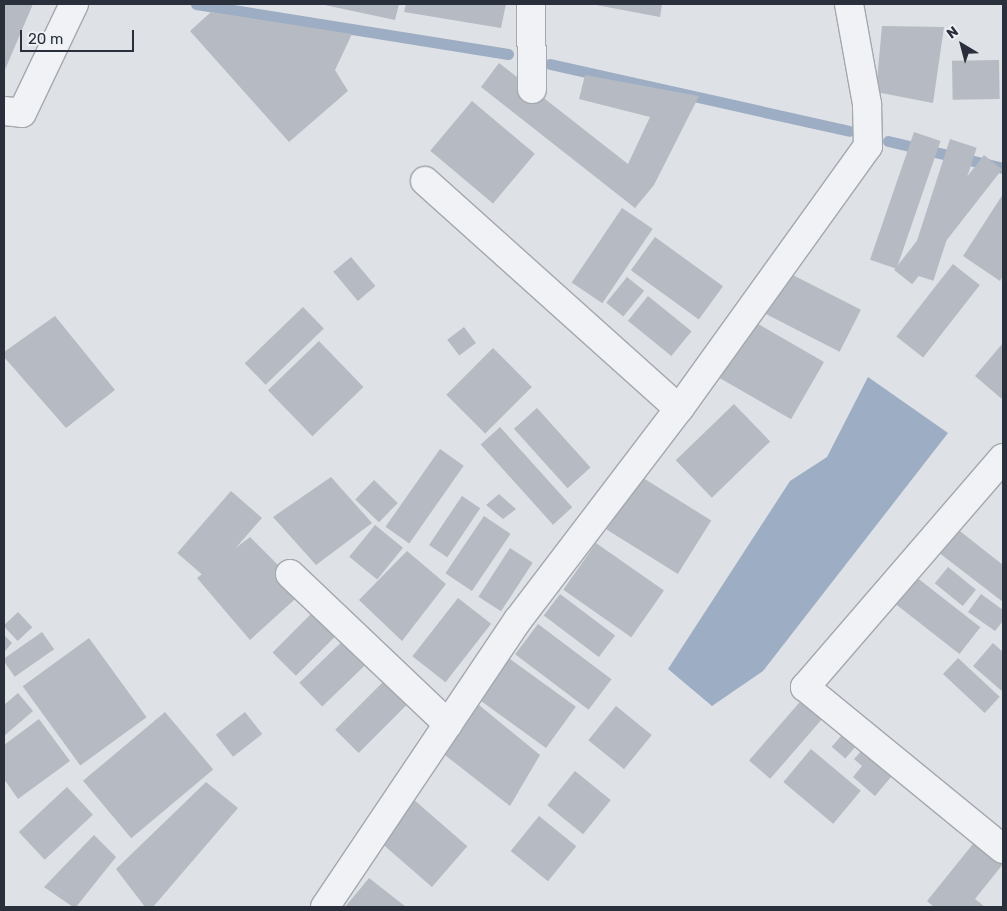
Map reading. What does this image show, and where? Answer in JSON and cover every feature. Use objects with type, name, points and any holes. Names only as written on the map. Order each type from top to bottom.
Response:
[{"type":"street","points":[[4,111],[22,113],[74,4]]},
{"type":"street","points":[[530,4],[532,89]]},
{"type":"street","points":[[325,907],[518,620],[679,409],[868,146],[867,104],[849,4]]},
{"type":"street","points":[[425,180],[679,409]]},
{"type":"street","points":[[1003,458],[806,687],[1003,849]]},
{"type":"street","points":[[290,574],[448,724]]},
{"type":"water","points":[[868,377],[948,433],[763,671],[712,706],[668,669],[790,481],[827,457]]},
{"type":"building","points":[[4,4],[33,4],[4,72]]},
{"type":"building","points":[[320,4],[399,4],[395,20]]},
{"type":"building","points":[[406,4],[506,4],[501,28],[404,12]]},
{"type":"building","points":[[591,4],[662,4],[660,17]]},
{"type":"building","points":[[211,12],[352,34],[335,70],[348,91],[289,142],[190,31]]},
{"type":"building","points":[[882,26],[944,27],[933,103],[876,92]]},
{"type":"building","points":[[999,60],[1000,99],[953,100],[952,61]]},
{"type":"building","points":[[499,63],[628,164],[650,117],[579,99],[585,75],[699,96],[654,185],[635,208],[481,87]]},
{"type":"building","points":[[472,101],[535,154],[493,204],[430,151]]},
{"type":"building","points":[[914,132],[940,141],[897,269],[870,260]]},
{"type":"building","points":[[950,139],[977,148],[933,281],[907,272]]},
{"type":"building","points":[[984,155],[1002,169],[912,284],[894,270]]},
{"type":"building","points":[[1003,194],[1003,276],[1000,281],[963,256]]},
{"type":"building","points":[[622,208],[653,229],[602,303],[572,283]]},
{"type":"building","points":[[655,237],[723,286],[699,320],[631,270]]},
{"type":"building","points":[[351,257],[375,286],[358,301],[333,272]]},
{"type":"building","points":[[953,264],[980,285],[923,357],[896,336]]},
{"type":"building","points":[[779,268],[861,310],[840,352],[758,310]]},
{"type":"building","points":[[627,277],[644,291],[623,316],[606,303]]},
{"type":"building","points":[[648,296],[692,331],[671,356],[628,321]]},
{"type":"building","points":[[303,307],[324,329],[266,385],[245,363]]},
{"type":"building","points":[[55,316],[115,390],[66,428],[4,357],[4,352]]},
{"type":"building","points":[[753,321],[824,362],[791,419],[720,378]]},
{"type":"building","points":[[464,327],[476,343],[459,356],[447,340]]},
{"type":"building","points":[[319,341],[363,387],[312,436],[268,390]]},
{"type":"building","points":[[1003,343],[1003,400],[975,376]]},
{"type":"building","points":[[493,348],[532,387],[485,434],[446,395]]},
{"type":"building","points":[[734,404],[770,441],[712,498],[676,460]]},
{"type":"building","points":[[537,408],[591,467],[567,488],[514,429]]},
{"type":"building","points":[[500,427],[572,507],[553,525],[481,444]]},
{"type":"building","points":[[440,449],[464,466],[409,543],[386,527]]},
{"type":"building","points":[[640,476],[711,521],[678,574],[607,529]]},
{"type":"building","points":[[331,477],[372,523],[316,565],[273,517]]},
{"type":"building","points":[[374,480],[398,503],[379,522],[355,499]]},
{"type":"building","points":[[231,491],[262,518],[208,580],[177,553]]},
{"type":"building","points":[[499,494],[516,509],[503,519],[486,505]]},
{"type":"building","points":[[462,496],[480,508],[447,557],[429,545]]},
{"type":"building","points":[[484,516],[511,534],[472,591],[445,573]]},
{"type":"building","points":[[375,525],[403,548],[377,580],[349,557]]},
{"type":"building","points":[[956,528],[1003,565],[1003,602],[938,552]]},
{"type":"building","points":[[250,537],[304,591],[250,640],[197,578]]},
{"type":"building","points":[[596,543],[664,591],[631,637],[563,590]]},
{"type":"building","points":[[510,548],[533,563],[501,611],[478,597]]},
{"type":"building","points":[[407,551],[446,584],[402,641],[359,600]]},
{"type":"building","points":[[948,567],[976,590],[963,606],[935,583]]},
{"type":"building","points":[[911,573],[980,627],[959,654],[890,600]]},
{"type":"building","points":[[560,594],[615,636],[599,657],[544,616]]},
{"type":"building","points":[[981,594],[1003,610],[1003,621],[995,631],[968,612]]},
{"type":"building","points":[[327,598],[350,621],[296,676],[273,652]]},
{"type":"building","points":[[458,598],[491,624],[446,682],[412,656]]},
{"type":"building","points":[[18,612],[32,627],[18,641],[4,625]]},
{"type":"building","points":[[538,624],[611,679],[589,710],[515,654]]},
{"type":"building","points":[[354,630],[377,654],[322,707],[299,683]]},
{"type":"building","points":[[42,632],[54,649],[15,677],[4,659]]},
{"type":"building","points":[[4,635],[12,643],[4,652]]},
{"type":"building","points":[[89,638],[147,717],[80,765],[23,686]]},
{"type":"building","points":[[993,643],[1003,652],[1003,692],[973,666]]},
{"type":"building","points":[[495,648],[576,707],[546,748],[465,689]]},
{"type":"building","points":[[958,658],[1000,697],[985,713],[943,674]]},
{"type":"building","points":[[389,676],[412,699],[359,753],[335,730]]},
{"type":"building","points":[[812,688],[833,706],[770,779],[749,760]]},
{"type":"building","points":[[18,693],[33,711],[4,736],[4,705]]},
{"type":"building","points":[[468,696],[540,755],[510,806],[436,748]]},
{"type":"building","points":[[616,706],[652,735],[624,769],[588,740]]},
{"type":"building","points":[[165,712],[213,769],[131,838],[83,781]]},
{"type":"building","points":[[245,712],[262,734],[233,757],[216,735]]},
{"type":"building","points":[[39,719],[70,761],[18,799],[4,779],[4,745]]},
{"type":"building","points":[[854,721],[868,733],[845,758],[832,747]]},
{"type":"building","points":[[871,740],[901,765],[875,796],[853,777],[862,766],[854,759]]},
{"type":"building","points":[[811,749],[861,791],[833,824],[783,782]]},
{"type":"building","points":[[575,771],[611,800],[583,834],[547,805]]},
{"type":"building","points":[[206,782],[238,808],[153,907],[145,907],[116,869]]},
{"type":"building","points":[[67,787],[93,815],[45,860],[19,832]]},
{"type":"building","points":[[413,799],[467,846],[432,887],[378,840]]},
{"type":"building","points":[[539,816],[576,846],[548,881],[511,851]]},
{"type":"building","points":[[985,829],[1003,843],[1003,864],[975,899],[985,907],[934,907],[927,901]]},
{"type":"building","points":[[94,835],[116,857],[76,907],[73,907],[44,887]]},
{"type":"building","points":[[369,878],[406,907],[345,907]]},
{"type":"waterway","points":[[196,4],[508,54]]},
{"type":"waterway","points":[[550,64],[849,131]]},
{"type":"waterway","points":[[888,141],[1003,168]]}]
